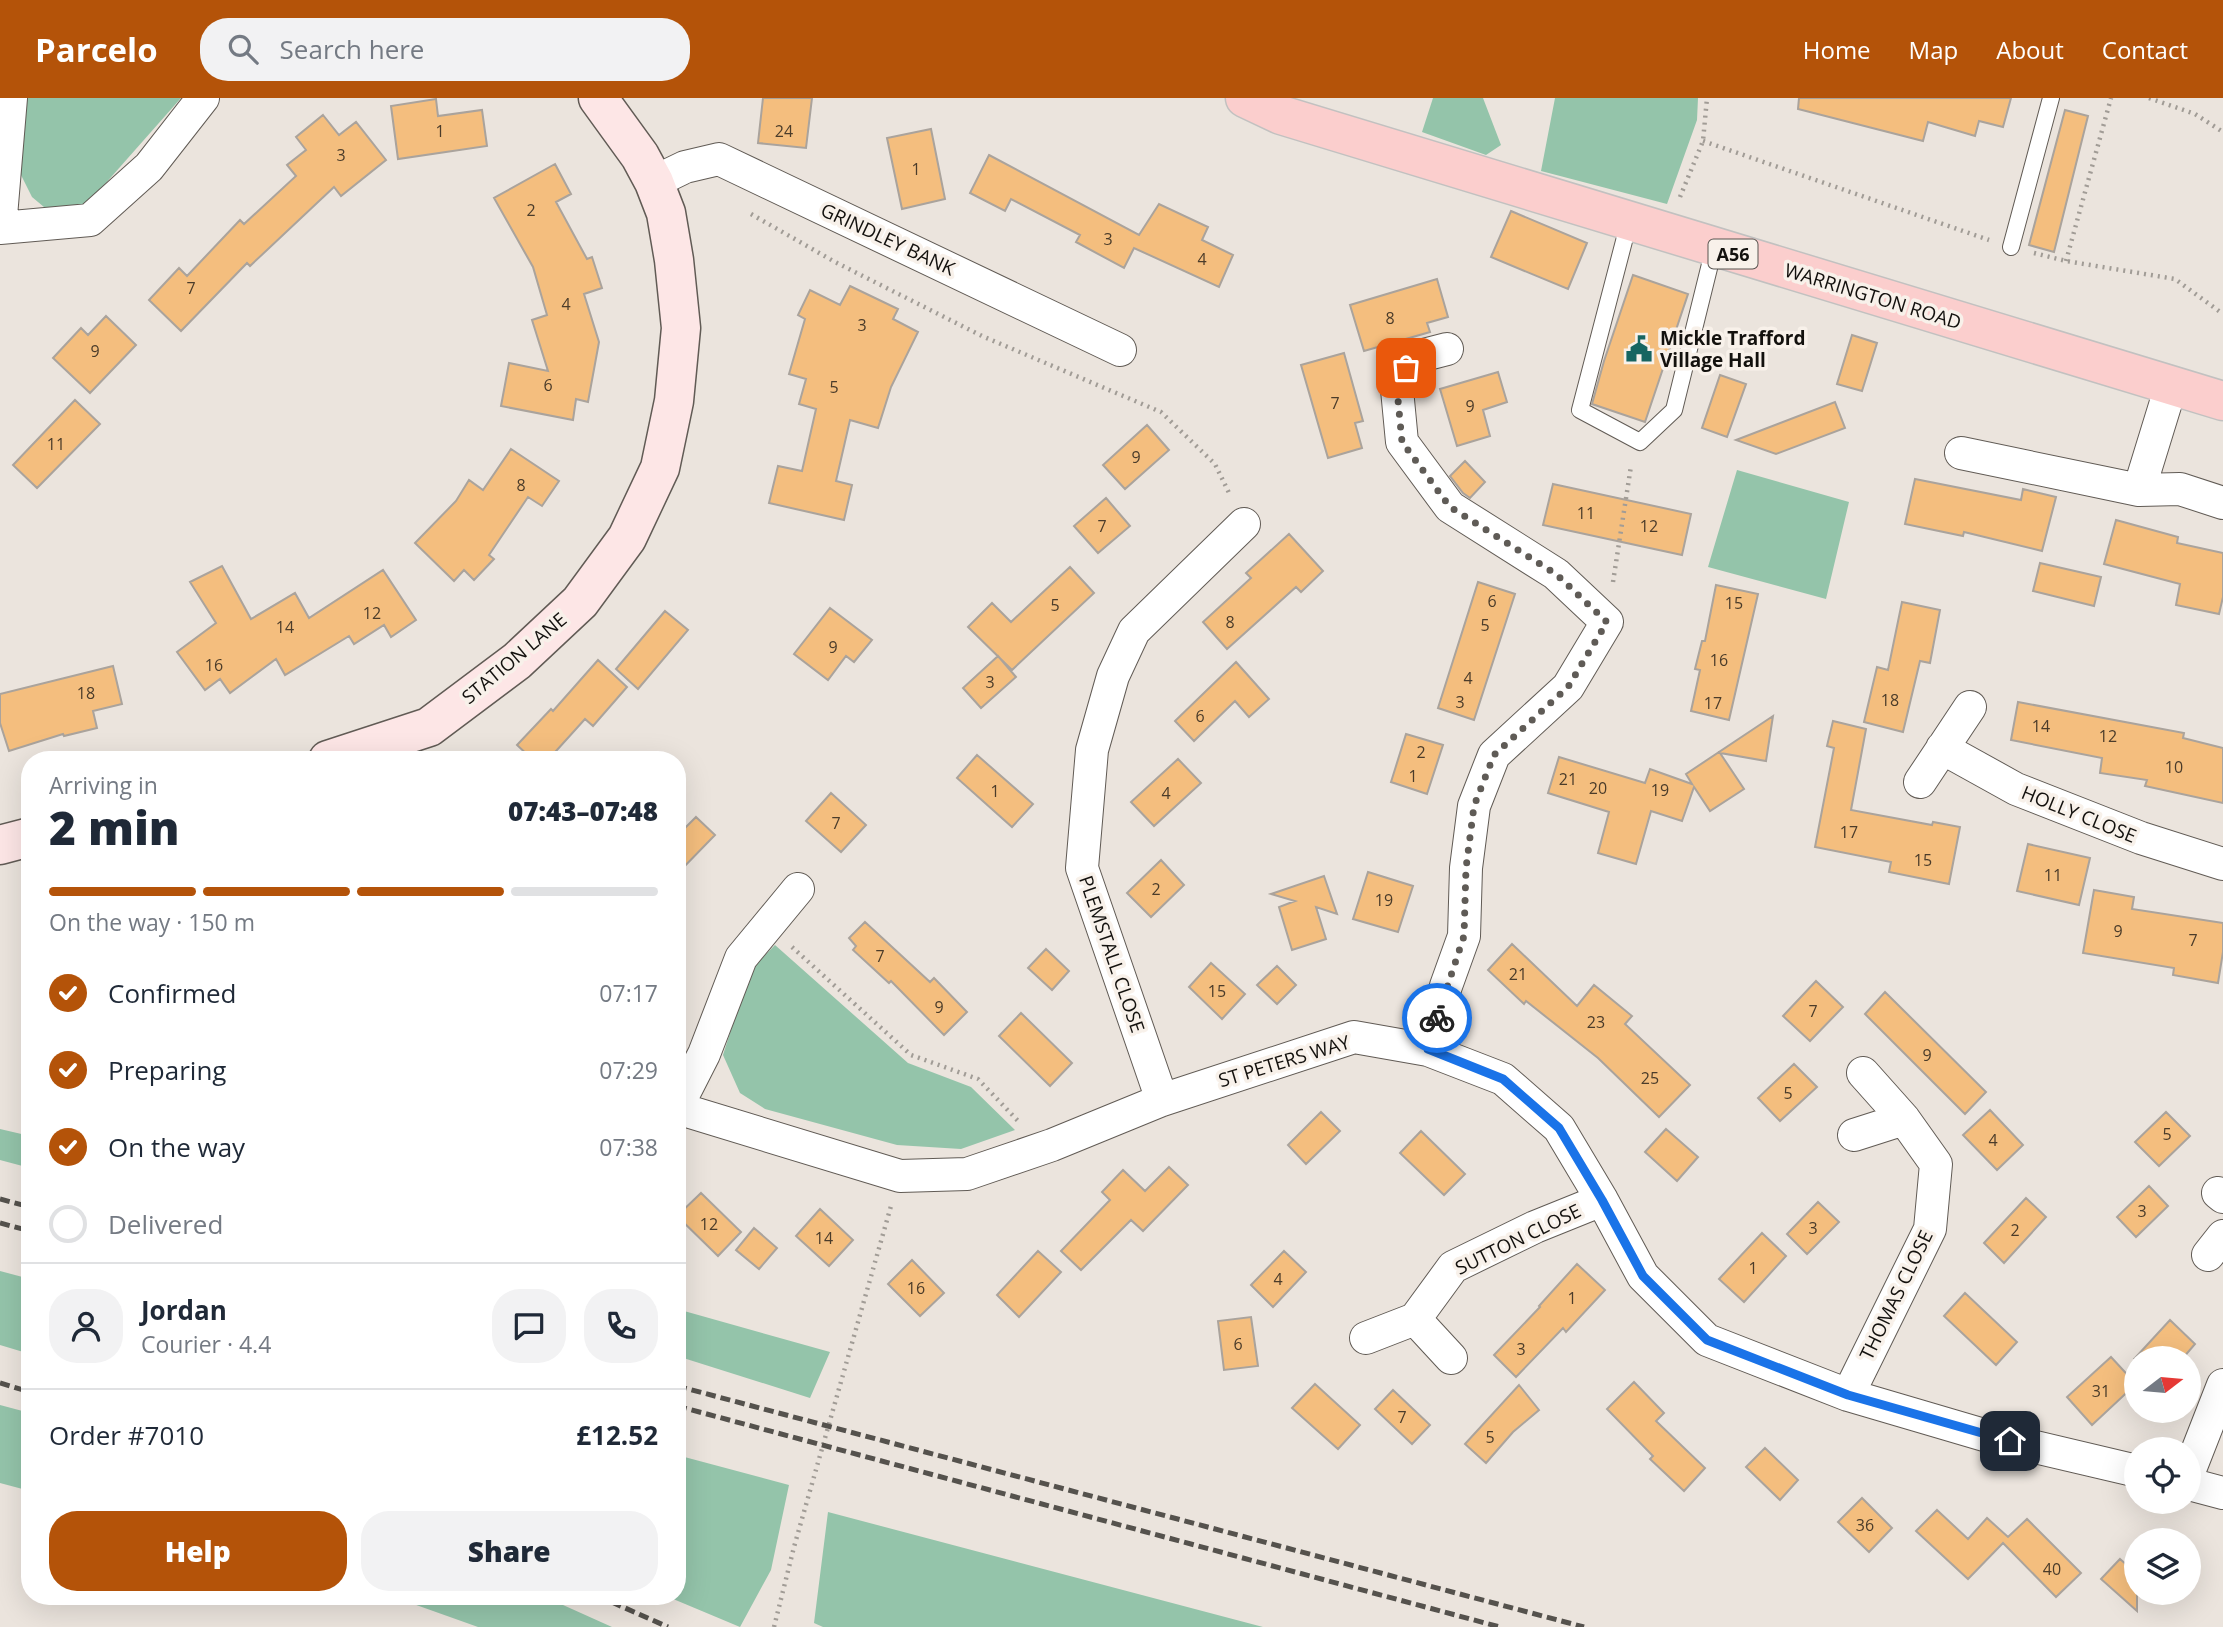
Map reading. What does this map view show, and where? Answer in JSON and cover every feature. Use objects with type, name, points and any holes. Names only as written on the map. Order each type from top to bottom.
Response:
[{"type":"main road","name":"WARRINGTON ROAD","points":[[1245,98],[1281,115],[2223,401]]},
{"type":"street","points":[[12,98],[0,228],[90,220],[149,167],[203,98]]},
{"type":"street","name":"STATION LANE","points":[[356,751],[429,727],[517,661],[580,602],[627,538],[660,468],[674,401],[681,328],[674,260],[668,225],[654,182],[640,156],[598,98]]},
{"type":"street","name":"GRINDLEY BANK","points":[[654,182],[685,167],[719,159],[1120,349]]},
{"type":"street","points":[[1428,1049],[1464,936],[1466,868],[1474,806],[1494,755],[1568,687],[1607,622],[1556,574],[1450,507],[1402,442],[1396,379],[1416,357],[1447,349]]},
{"type":"street","points":[[2139,490],[2171,386]]},
{"type":"street","points":[[1961,453],[2139,490],[2180,489],[2223,503]]},
{"type":"street","name":"PLEMSTALL CLOSE","points":[[1162,1100],[1082,868],[1092,750],[1113,676],[1134,631],[1244,524]]},
{"type":"street","points":[[1920,782],[1970,707]]},
{"type":"street","name":"HOLLY CLOSE","points":[[1942,748],[2015,789],[2141,838],[2223,864]]},
{"type":"street","points":[[0,845],[21,839]]},
{"type":"street","points":[[686,1089],[704,1054],[741,958],[797,890]]},
{"type":"street","name":"ST PETERS WAY","points":[[686,1110],[900,1176],[967,1174],[1043,1148],[1162,1100],[1354,1037],[1428,1049],[1503,1079],[1559,1128],[1643,1276],[1707,1340],[1848,1395],[1984,1435],[2124,1468]]},
{"type":"street","name":"THOMAS CLOSE","points":[[1848,1395],[1930,1229],[1936,1164],[1904,1119],[1863,1073]]},
{"type":"street","points":[[1854,1135],[1904,1119]]},
{"type":"street","name":"SUTTON CLOSE","points":[[1415,1319],[1453,1267],[1535,1227],[1602,1200]]},
{"type":"street","points":[[1366,1338],[1415,1319],[1451,1358]]},
{"type":"street","points":[[2201,1441],[2223,1385]]},
{"type":"street","points":[[2201,1487],[2223,1493]]},
{"type":"lane","points":[[2011,247],[2051,98]]},
{"type":"lane","points":[[1629,222],[1580,410],[1640,442],[1674,410],[1714,248]]},
{"type":"path","points":[[1665,233],[1703,141],[1707,98]]},
{"type":"path","points":[[2066,261],[2111,98]]},
{"type":"path","points":[[2149,98],[2195,114],[2223,132]]},
{"type":"path","points":[[1703,141],[2011,247],[2066,261],[2175,279],[2223,314]]},
{"type":"path","points":[[740,208],[835,261],[982,336],[1161,412],[1215,464],[1244,524]]},
{"type":"path","points":[[1607,622],[1628,472],[1640,442]]},
{"type":"path","points":[[768,925],[911,1055],[978,1079],[1043,1148]]},
{"type":"path","points":[[774,1627],[900,1176]]},
{"type":"green space","points":[[23,98],[181,98],[82,210],[50,212],[32,197],[18,169]]},
{"type":"green space","points":[[1433,98],[1483,98],[1501,145],[1486,155],[1422,132]]},
{"type":"green space","points":[[1555,98],[1698,98],[1697,120],[1667,204],[1541,171]]},
{"type":"green space","points":[[1737,470],[1849,502],[1826,599],[1708,567]]},
{"type":"green space","points":[[775,945],[908,1063],[971,1087],[1015,1130],[961,1149],[897,1145],[765,1109],[740,1093],[723,1055],[750,970]]},
{"type":"green space","points":[[0,1129],[21,1134],[21,1166],[0,1160]]},
{"type":"green space","points":[[0,1271],[21,1277],[21,1351],[0,1345]]},
{"type":"green space","points":[[686,1312],[830,1352],[810,1398],[686,1359]]},
{"type":"green space","points":[[0,1405],[21,1411],[21,1489],[0,1483]]},
{"type":"green space","points":[[686,1457],[789,1485],[771,1570],[740,1627],[686,1604]]},
{"type":"green space","points":[[828,1512],[1263,1627],[823,1627],[814,1623]]},
{"type":"green space","points":[[416,1605],[563,1605],[612,1627],[478,1627]]},
{"type":"building","points":[[763,98],[812,98],[806,148],[758,143]]},
{"type":"building","points":[[1799,98],[2011,98],[2003,127],[1979,121],[1975,136],[1928,122],[1923,141],[1798,109]]},
{"type":"building","points":[[436,99],[438,116],[482,110],[487,146],[398,159],[391,106]]},
{"type":"building","points":[[2065,110],[2088,116],[2054,252],[2029,245]]},
{"type":"building","points":[[323,115],[339,135],[356,122],[386,160],[341,196],[334,187],[250,266],[247,263],[181,331],[149,300],[179,268],[187,276],[240,220],[244,224],[296,176],[287,165],[306,150],[296,137]]},
{"type":"building","points":[[931,129],[945,199],[902,209],[887,138]]},
{"type":"building","points":[[989,155],[1139,235],[1159,204],[1208,227],[1202,240],[1233,255],[1219,287],[1134,248],[1124,268],[1076,242],[1080,235],[1011,199],[1005,211],[970,193]]},
{"type":"building","points":[[555,164],[571,194],[556,202],[587,259],[592,257],[602,288],[584,294],[599,342],[588,402],[576,399],[573,420],[501,406],[509,363],[548,371],[532,320],[547,315],[533,267],[494,198]]},
{"type":"building","points":[[1511,211],[1587,243],[1568,289],[1491,257]]},
{"type":"building","name":"Mickle Trafford Village Hall","points":[[1633,275],[1688,294],[1645,422],[1592,404]]},
{"type":"building","points":[[1437,279],[1448,317],[1427,323],[1430,332],[1364,351],[1350,305]]},
{"type":"building","points":[[850,286],[898,309],[893,319],[918,332],[891,387],[878,428],[850,420],[836,481],[852,485],[844,520],[769,503],[778,466],[802,471],[816,409],[799,404],[806,379],[789,374],[805,319],[798,315],[810,290],[840,305]]},
{"type":"building","points":[[106,316],[136,345],[90,393],[53,358],[81,328],[88,335]]},
{"type":"building","points":[[1852,335],[1877,343],[1862,391],[1837,384]]},
{"type":"building","points":[[1344,353],[1363,421],[1355,423],[1362,448],[1328,458],[1301,365]]},
{"type":"building","points":[[1498,372],[1507,402],[1483,410],[1490,436],[1457,446],[1440,389]]},
{"type":"building","points":[[1720,375],[1746,384],[1727,437],[1702,428]]},
{"type":"building","points":[[75,400],[100,424],[37,488],[13,465]]},
{"type":"building","points":[[1835,402],[1845,428],[1776,454],[1736,440]]},
{"type":"building","points":[[1147,425],[1169,450],[1125,489],[1103,465]]},
{"type":"building","points":[[511,449],[559,481],[542,506],[528,497],[489,555],[494,559],[474,580],[464,570],[454,581],[415,543],[456,501],[469,480],[483,490]]},
{"type":"building","points":[[1465,461],[1485,482],[1470,498],[1450,476]]},
{"type":"building","points":[[1915,479],[2021,500],[2023,489],[2056,497],[2042,551],[1964,532],[1963,536],[1905,524]]},
{"type":"building","points":[[1553,484],[1691,514],[1682,555],[1543,525]]},
{"type":"building","points":[[1106,498],[1130,526],[1098,553],[1074,526]]},
{"type":"building","points":[[2116,520],[2178,537],[2177,543],[2223,553],[2223,597],[2219,614],[2176,605],[2180,584],[2104,564]]},
{"type":"building","points":[[1289,534],[1323,571],[1301,592],[1296,587],[1227,649],[1203,622],[1251,578],[1246,573]]},
{"type":"building","points":[[2040,563],[2101,577],[2094,606],[2033,591]]},
{"type":"building","points":[[222,566],[251,619],[295,593],[309,618],[383,570],[416,620],[391,637],[384,625],[354,644],[349,636],[285,675],[276,659],[230,693],[220,679],[205,690],[177,652],[216,623],[190,582]]},
{"type":"building","points":[[1070,567],[1094,593],[1012,670],[968,627],[992,603],[1011,622]]},
{"type":"building","points":[[1478,582],[1515,594],[1474,720],[1438,708]]},
{"type":"building","points":[[1716,585],[1758,594],[1729,720],[1691,711],[1700,670],[1695,669],[1702,641],[1705,641]]},
{"type":"building","points":[[1902,602],[1940,610],[1930,663],[1920,661],[1903,732],[1864,722],[1877,667],[1888,670]]},
{"type":"building","points":[[830,608],[872,640],[854,662],[846,656],[828,680],[794,654]]},
{"type":"building","points":[[665,611],[688,630],[638,689],[616,669]]},
{"type":"building","points":[[998,656],[1016,677],[981,708],[963,688]]},
{"type":"building","points":[[598,660],[627,687],[593,726],[585,719],[556,751],[523,751],[517,745],[551,709],[553,711]]},
{"type":"building","points":[[1236,662],[1269,699],[1249,717],[1235,701],[1194,741],[1175,721]]},
{"type":"building","points":[[113,666],[122,704],[93,711],[97,728],[64,736],[63,734],[9,751],[0,723],[0,694]]},
{"type":"building","points":[[2018,702],[2184,733],[2183,738],[2223,748],[2223,803],[2145,786],[2147,780],[2100,773],[2102,758],[2011,740]]},
{"type":"building","points":[[1773,716],[1766,761],[1720,753],[1744,789],[1710,811],[1694,787],[1682,821],[1651,811],[1636,864],[1598,853],[1609,812],[1548,793],[1559,757],[1645,783],[1650,769],[1692,784],[1686,774]]},
{"type":"building","points":[[1833,721],[1866,729],[1851,810],[1932,825],[1933,822],[1960,827],[1949,884],[1889,872],[1891,862],[1815,847],[1834,748],[1827,746]]},
{"type":"building","points":[[1406,734],[1443,745],[1427,794],[1391,782]]},
{"type":"building","points":[[977,755],[1033,804],[1012,827],[957,778]]},
{"type":"building","points":[[1178,759],[1201,783],[1154,826],[1131,802]]},
{"type":"building","points":[[831,793],[866,825],[841,852],[806,821]]},
{"type":"building","points":[[696,817],[715,835],[686,865],[686,827]]},
{"type":"building","points":[[2028,844],[2090,858],[2079,905],[2017,891]]},
{"type":"building","points":[[1161,860],[1184,885],[1151,917],[1127,893]]},
{"type":"building","points":[[1368,872],[1413,886],[1398,932],[1353,919]]},
{"type":"building","points":[[1324,876],[1337,914],[1316,907],[1326,939],[1292,950],[1279,907],[1295,901],[1271,894]]},
{"type":"building","points":[[2094,890],[2134,897],[2132,909],[2223,923],[2223,952],[2218,983],[2173,975],[2174,968],[2083,953]]},
{"type":"building","points":[[865,922],[930,982],[934,978],[967,1012],[944,1035],[891,981],[889,983],[853,950],[856,946],[849,938]]},
{"type":"building","points":[[1512,944],[1577,1006],[1594,985],[1632,1016],[1625,1024],[1690,1085],[1659,1117],[1598,1058],[1526,1001],[1524,1004],[1488,970]]},
{"type":"building","points":[[1046,949],[1069,971],[1052,990],[1028,968]]},
{"type":"building","points":[[1211,963],[1245,994],[1222,1019],[1189,987]]},
{"type":"building","points":[[1277,966],[1296,985],[1277,1004],[1257,985]]},
{"type":"building","points":[[1816,981],[1843,1007],[1810,1041],[1783,1016]]},
{"type":"building","points":[[1885,992],[1986,1092],[1965,1114],[1865,1014]]},
{"type":"building","points":[[1021,1013],[1072,1063],[1050,1086],[999,1036]]},
{"type":"building","points":[[1794,1064],[1817,1087],[1780,1121],[1758,1098]]},
{"type":"building","points":[[1990,1110],[2023,1145],[1997,1170],[1963,1135]]},
{"type":"building","points":[[1321,1112],[1340,1131],[1306,1164],[1288,1145]]},
{"type":"building","points":[[2166,1112],[2190,1136],[2159,1166],[2135,1142]]},
{"type":"building","points":[[1666,1129],[1698,1157],[1677,1181],[1645,1152]]},
{"type":"building","points":[[1421,1131],[1465,1174],[1444,1195],[1400,1153]]},
{"type":"building","points":[[1169,1167],[1188,1185],[1143,1231],[1131,1220],[1081,1270],[1061,1251],[1110,1200],[1102,1192],[1123,1170],[1145,1191]]},
{"type":"building","points":[[2149,1186],[2168,1206],[2136,1237],[2117,1217]]},
{"type":"building","points":[[701,1193],[741,1232],[718,1256],[686,1225],[686,1207]]},
{"type":"building","points":[[2026,1198],[2046,1217],[2004,1263],[1984,1243]]},
{"type":"building","points":[[1818,1202],[1839,1222],[1807,1254],[1787,1234]]},
{"type":"building","points":[[820,1209],[853,1240],[829,1266],[796,1236]]},
{"type":"building","points":[[754,1228],[777,1248],[759,1269],[736,1250]]},
{"type":"building","points":[[1762,1233],[1786,1256],[1744,1302],[1719,1279]]},
{"type":"building","points":[[1038,1251],[1061,1272],[1019,1317],[997,1295]]},
{"type":"building","points":[[1284,1251],[1306,1272],[1273,1307],[1251,1285]]},
{"type":"building","points":[[912,1260],[944,1293],[920,1316],[888,1284]]},
{"type":"building","points":[[1577,1264],[1605,1290],[1566,1332],[1563,1328],[1516,1377],[1494,1355]]},
{"type":"building","points":[[1965,1293],[2017,1342],[1996,1365],[1944,1316]]},
{"type":"building","points":[[1251,1317],[1258,1366],[1224,1370],[1218,1321]]},
{"type":"building","points":[[2170,1320],[2195,1344],[2193,1346],[2146,1346]]},
{"type":"building","points":[[2111,1357],[2124,1371],[2124,1395],[2092,1425],[2067,1397]]},
{"type":"building","points":[[1634,1382],[1664,1413],[1656,1421],[1705,1468],[1684,1491],[1650,1459],[1653,1456],[1607,1409]]},
{"type":"building","points":[[1315,1384],[1360,1425],[1338,1449],[1292,1408]]},
{"type":"building","points":[[1519,1385],[1539,1410],[1513,1432],[1486,1463],[1465,1444]]},
{"type":"building","points":[[1393,1390],[1430,1425],[1412,1444],[1375,1409]]},
{"type":"building","points":[[1765,1448],[1798,1480],[1780,1500],[1746,1467]]},
{"type":"building","points":[[1862,1498],[1892,1528],[1869,1552],[1838,1522]]},
{"type":"building","points":[[1937,1510],[1968,1539],[1987,1518],[2008,1537],[2027,1519],[2081,1573],[2056,1597],[2003,1543],[1968,1579],[1916,1531]]},
{"type":"building","points":[[2120,1559],[2124,1563],[2124,1599],[2101,1579]]},
{"type":"railway","points":[[0,1199],[21,1205]]},
{"type":"railway","points":[[0,1223],[21,1229]]},
{"type":"railway","points":[[0,1383],[21,1389]]},
{"type":"railway","points":[[686,1388],[1584,1627]]},
{"type":"railway","points":[[686,1408],[1500,1627]]},
{"type":"railway","points":[[618,1605],[668,1627]]},
{"type":"way so far","points":[[1406,368],[1396,379],[1402,442],[1450,507],[1556,574],[1607,622],[1568,687],[1494,755],[1474,806],[1466,868],[1464,936],[1437,1018]]},
{"type":"place","name":"Mickle Trafford Village Hall","points":[[1639,349]]},
{"type":"route","points":[[1437,1018],[1428,1049],[1503,1079],[1559,1128],[1643,1276],[1707,1340],[1848,1395],[2010,1441]]}]
